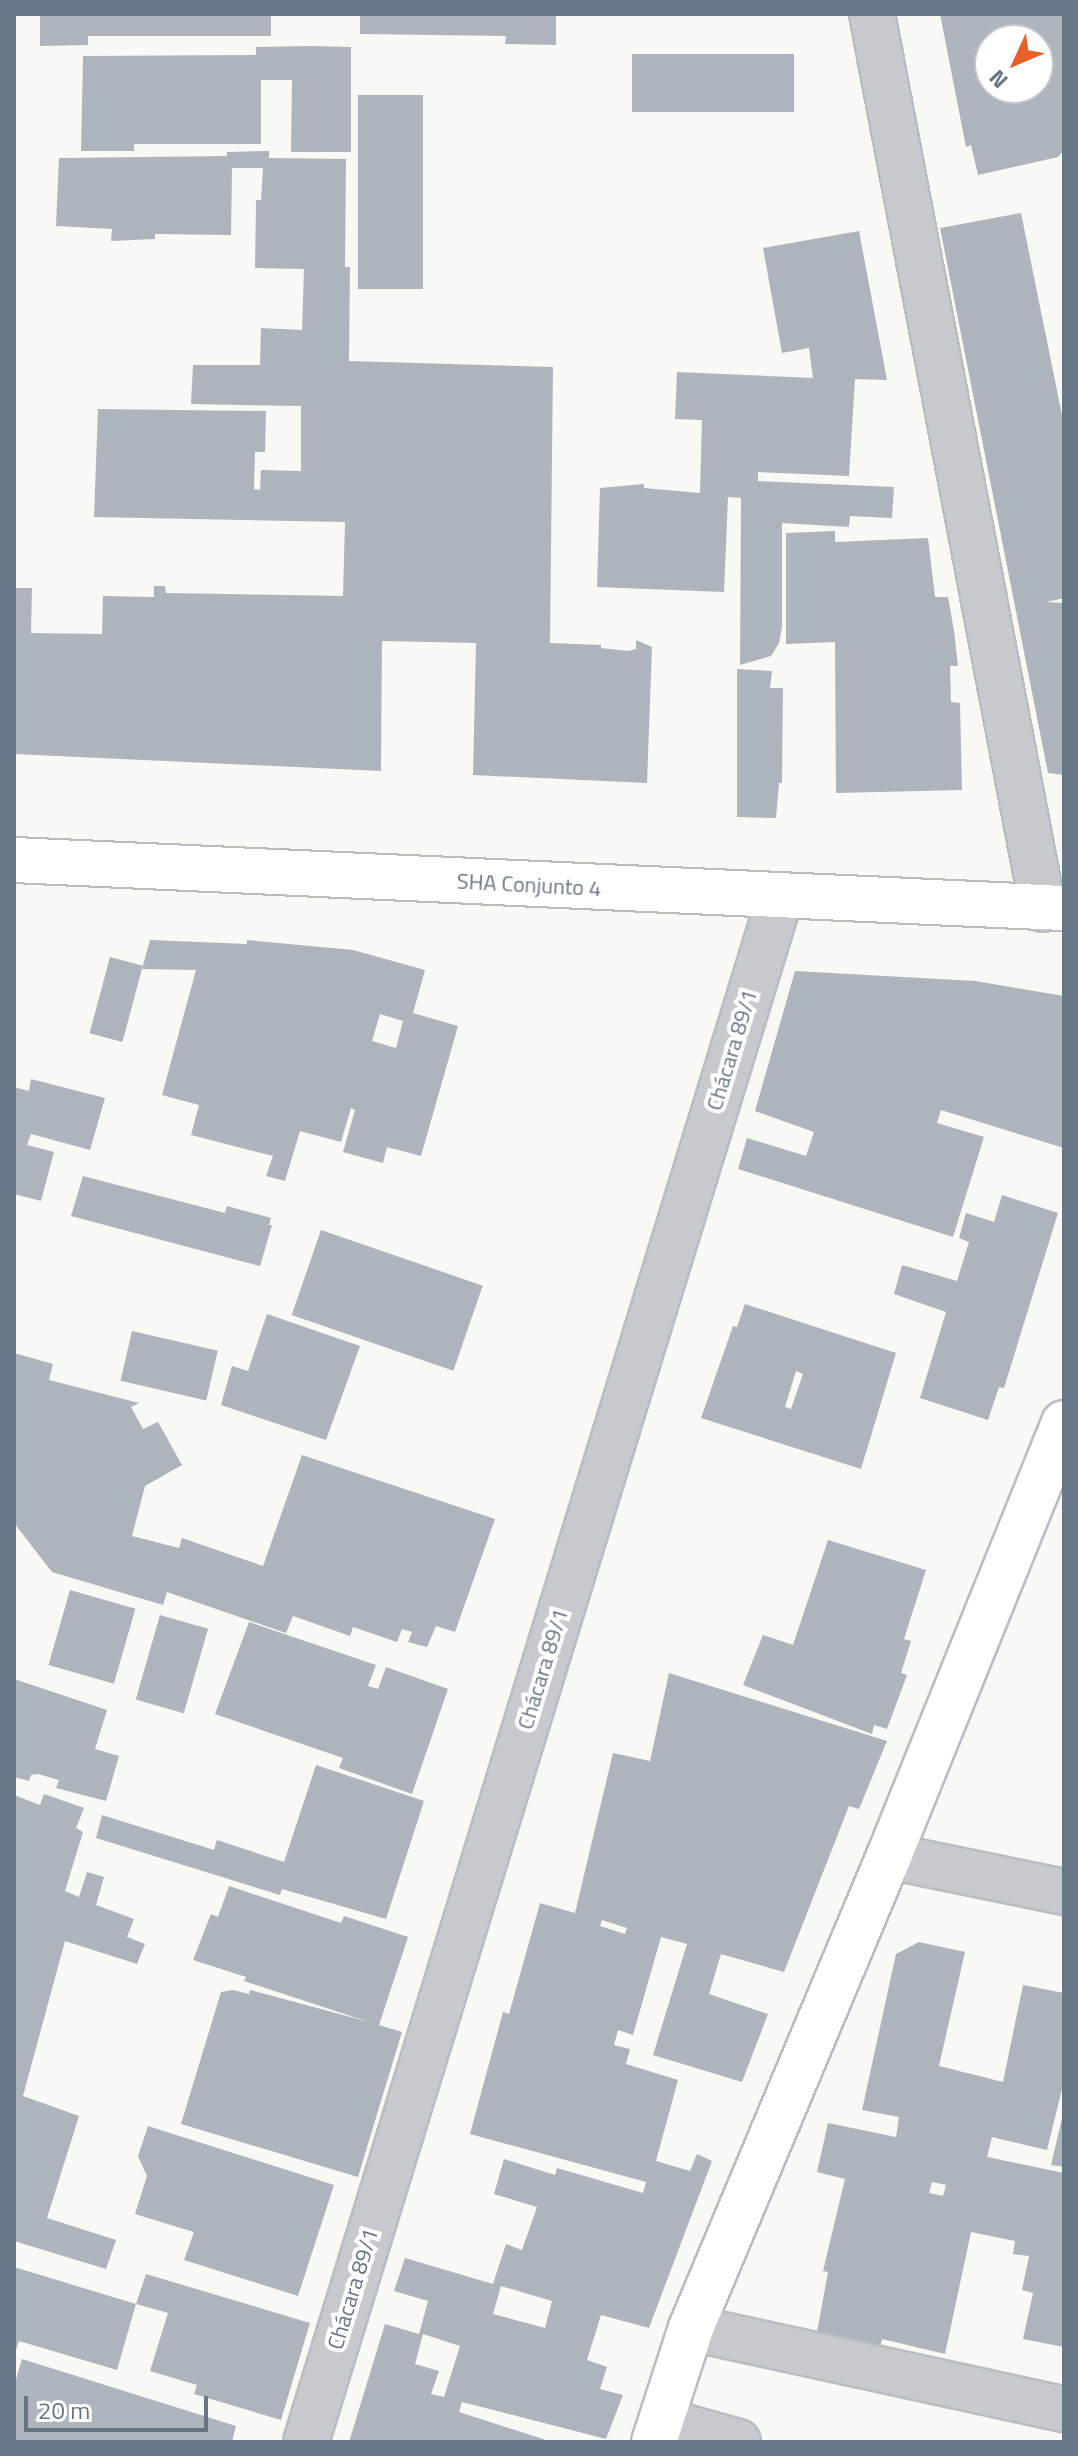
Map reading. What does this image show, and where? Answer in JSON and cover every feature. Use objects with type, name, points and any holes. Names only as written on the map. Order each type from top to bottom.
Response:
[{"type":"street","points":[[872,14],[1057,912]]},
{"type":"street","name":"SHA Conjunto 4","points":[[14,860],[1057,912]]},
{"type":"street","name":"Chácara 89/1","points":[[306,2442],[780,897]]},
{"type":"street","points":[[738,2442],[658,2431],[691,2328],[889,1856],[1064,1423]]},
{"type":"street","points":[[889,1856],[1064,1892]]},
{"type":"street","points":[[691,2328],[1064,2409]]},
{"type":"building","points":[[40,14],[271,14],[271,36],[88,36],[88,45],[40,46]]},
{"type":"building","points":[[360,14],[556,14],[556,45],[505,44],[506,36],[360,34]]},
{"type":"building","points":[[940,14],[1064,14],[1064,150],[1058,157],[978,175],[971,145],[966,147]]},
{"type":"building","points":[[256,47],[351,47],[351,152],[291,152],[292,80],[261,80],[261,144],[134,144],[134,151],[81,151],[83,56],[256,55]]},
{"type":"building","points":[[632,54],[794,54],[794,112],[632,112]]},
{"type":"building","points":[[358,95],[423,95],[423,289],[358,289]]},
{"type":"building","points":[[269,151],[269,158],[346,159],[345,267],[350,267],[349,361],[553,367],[550,643],[601,645],[601,648],[628,651],[636,649],[636,640],[652,647],[647,783],[473,775],[476,643],[382,641],[381,771],[14,754],[14,588],[32,588],[31,633],[102,634],[103,596],[154,597],[154,586],[165,586],[166,593],[343,596],[345,522],[94,517],[98,409],[266,411],[265,452],[255,452],[254,489],[260,490],[261,470],[301,471],[301,406],[191,404],[193,365],[260,365],[261,328],[302,330],[304,269],[255,268],[256,200],[261,200],[263,168],[232,168],[231,235],[155,234],[155,239],[111,241],[112,229],[56,226],[59,158],[227,156],[227,152]]},
{"type":"building","points":[[1021,213],[1064,425],[1064,598],[1046,602],[1064,603],[1064,775],[1048,773],[940,228]]},
{"type":"building","points":[[859,231],[887,380],[855,379],[849,476],[758,472],[758,481],[894,487],[892,518],[850,516],[849,527],[782,523],[782,627],[779,643],[771,656],[740,665],[741,498],[728,497],[724,592],[597,587],[600,488],[644,484],[644,488],[700,493],[702,420],[675,419],[677,372],[813,378],[809,348],[782,353],[763,248]]},
{"type":"building","points":[[835,531],[835,542],[928,538],[935,597],[948,597],[954,631],[958,666],[950,666],[951,702],[960,703],[962,790],[836,793],[835,642],[786,644],[786,533]]},
{"type":"building","points":[[737,669],[772,671],[770,688],[783,688],[782,783],[779,783],[776,818],[737,817]]},
{"type":"building","points":[[150,940],[247,944],[247,940],[353,950],[425,970],[413,1013],[458,1026],[421,1156],[387,1147],[383,1163],[343,1152],[355,1110],[351,1108],[341,1142],[300,1131],[285,1181],[266,1176],[273,1156],[191,1135],[199,1105],[162,1095],[196,970],[142,969]],"holes":[[[380,1014],[403,1021],[396,1048],[372,1041]]]},
{"type":"building","points":[[110,957],[143,966],[122,1042],[90,1033]]},
{"type":"building","points":[[795,971],[975,981],[1064,996],[1064,1148],[941,1110],[937,1123],[984,1137],[953,1237],[738,1169],[747,1138],[806,1156],[814,1132],[755,1111]]},
{"type":"building","points":[[31,1079],[105,1098],[90,1150],[31,1134],[27,1145],[54,1152],[41,1201],[14,1194],[14,1087],[29,1091]]},
{"type":"building","points":[[83,1176],[225,1213],[227,1206],[271,1218],[269,1225],[272,1225],[260,1266],[71,1216]]},
{"type":"building","points":[[1002,1195],[1058,1213],[1004,1388],[999,1387],[988,1420],[920,1398],[946,1312],[894,1294],[902,1265],[957,1281],[969,1242],[959,1238],[966,1213],[994,1222]]},
{"type":"building","points":[[321,1230],[483,1286],[453,1371],[292,1315]]},
{"type":"building","points":[[745,1304],[896,1353],[861,1469],[701,1418],[733,1326],[737,1327]],"holes":[[[796,1371],[803,1374],[791,1409],[785,1407]]]},
{"type":"building","points":[[267,1314],[360,1346],[326,1440],[221,1405],[232,1366],[248,1371]]},
{"type":"building","points":[[132,1331],[218,1351],[206,1400],[121,1381]]},
{"type":"building","points":[[14,1353],[53,1364],[49,1380],[139,1403],[131,1407],[143,1429],[158,1422],[182,1465],[145,1486],[132,1536],[179,1548],[182,1538],[263,1566],[302,1455],[495,1519],[455,1632],[436,1626],[427,1647],[408,1642],[412,1632],[402,1629],[397,1642],[353,1627],[350,1636],[293,1616],[286,1633],[167,1592],[163,1605],[52,1572],[14,1523]]},
{"type":"building","points":[[828,1540],[926,1570],[904,1639],[911,1641],[901,1673],[907,1675],[887,1729],[874,1725],[872,1734],[743,1685],[763,1635],[793,1645]]},
{"type":"building","points":[[70,1590],[135,1609],[114,1684],[49,1665]]},
{"type":"building","points":[[160,1615],[208,1629],[184,1713],[136,1700]]},
{"type":"building","points":[[249,1622],[376,1665],[368,1686],[378,1689],[386,1667],[448,1689],[412,1794],[339,1768],[343,1758],[215,1714]]},
{"type":"building","points":[[669,1673],[887,1741],[859,1809],[849,1806],[784,1972],[721,1954],[709,1994],[768,2014],[742,2082],[653,2055],[687,1944],[661,1937],[633,2035],[618,2030],[614,2045],[630,2049],[626,2064],[678,2080],[656,2161],[690,2171],[697,2154],[712,2161],[649,2328],[601,2315],[587,2360],[607,2367],[600,2389],[623,2395],[606,2439],[462,2402],[459,2412],[552,2442],[349,2442],[385,2324],[419,2334],[428,2301],[394,2291],[405,2258],[493,2284],[506,2244],[522,2250],[537,2207],[494,2194],[504,2159],[555,2175],[557,2168],[643,2193],[646,2182],[470,2134],[503,2012],[509,2014],[540,1903],[575,1913],[613,1753],[650,1761]],"holes":[[[602,1920],[627,1928],[625,1934],[600,1926]],[[501,2286],[552,2301],[545,2328],[493,2314]],[[423,2334],[460,2346],[444,2397],[431,2394],[439,2371],[415,2364]]]},
{"type":"building","points":[[14,1679],[107,1710],[95,1749],[119,1756],[106,1801],[56,1788],[59,1780],[38,1774],[31,1775],[29,1781],[14,1777]]},
{"type":"building","points":[[316,1765],[424,1801],[386,1919],[282,1889],[280,1895],[96,1838],[102,1815],[214,1850],[217,1840],[284,1862]]},
{"type":"building","points":[[44,1794],[84,1808],[76,1828],[83,1832],[65,1891],[79,1897],[87,1872],[104,1877],[96,1905],[134,1919],[127,1937],[145,1944],[137,1964],[65,1941],[23,2096],[79,2116],[47,2218],[116,2240],[106,2269],[14,2241],[14,1795],[40,1805]]},
{"type":"building","points":[[229,1886],[341,1923],[344,1916],[408,1937],[379,2025],[402,2032],[358,2177],[181,2124],[221,1992],[233,1990],[249,1994],[250,1990],[369,2022],[244,1981],[246,1977],[193,1960],[211,1914],[218,1917]]},
{"type":"building","points":[[919,1942],[965,1952],[939,2066],[1003,2082],[1023,1985],[1064,1993],[1064,2081],[1047,2150],[992,2137],[987,2157],[1064,2173],[1064,2347],[1023,2339],[1033,2293],[1022,2290],[1029,2256],[1013,2254],[1015,2241],[971,2232],[945,2354],[882,2339],[878,2358],[815,2343],[828,2272],[823,2271],[845,2179],[817,2172],[828,2123],[896,2137],[899,2117],[862,2110],[896,1954]],"holes":[[[932,2182],[946,2185],[943,2196],[929,2193]]]},
{"type":"building","points":[[1064,2114],[1064,2167],[1051,2165]]},
{"type":"building","points":[[148,2126],[334,2185],[298,2296],[184,2260],[194,2232],[135,2214],[147,2176],[138,2156]]},
{"type":"building","points":[[14,2267],[136,2304],[117,2370],[19,2341],[14,2356]]},
{"type":"building","points":[[146,2274],[310,2323],[281,2420],[194,2394],[197,2385],[150,2371],[168,2313],[136,2304]]},
{"type":"building","points":[[22,2359],[236,2426],[232,2442],[14,2442],[14,2386]]}]
